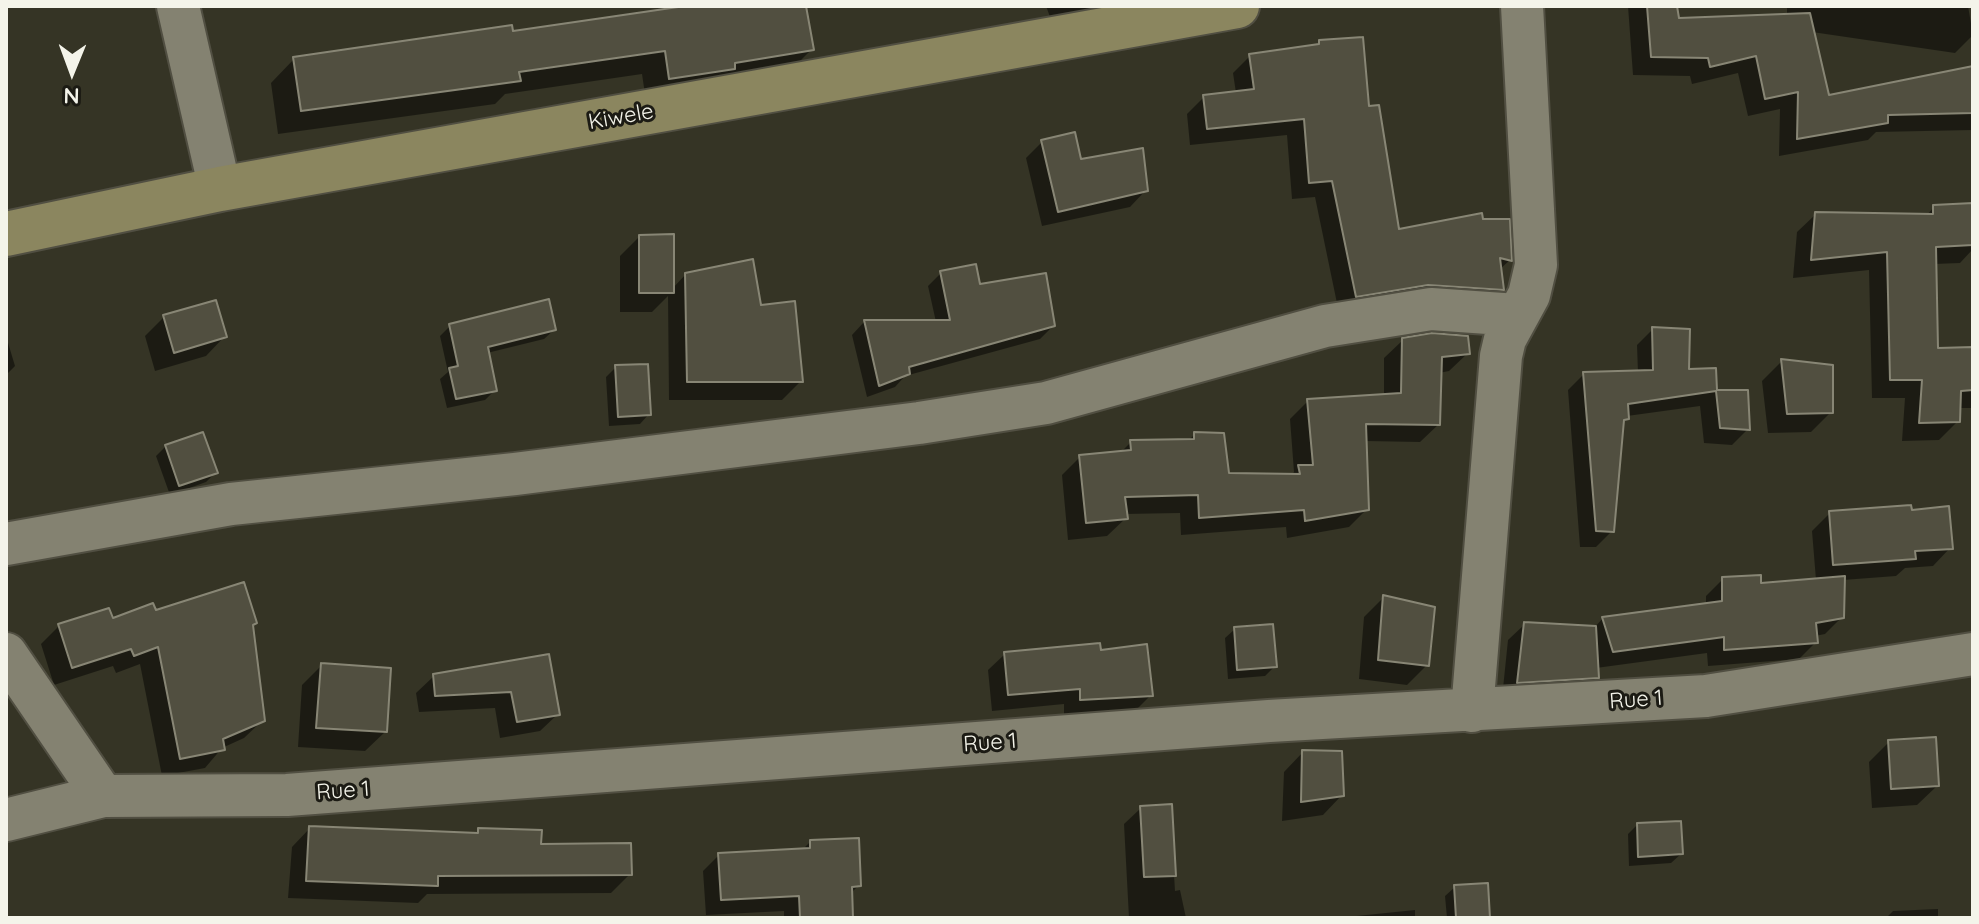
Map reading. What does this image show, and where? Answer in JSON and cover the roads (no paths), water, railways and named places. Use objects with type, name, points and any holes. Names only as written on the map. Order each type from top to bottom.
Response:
[{"type":"street","points":[[178,6],[220,189]]},
{"type":"street","name":"Kiwele","points":[[6,234],[220,189],[1237,6]]},
{"type":"street","points":[[1472,711],[1501,356],[1517,315],[1529,295],[1536,265],[1522,6]]},
{"type":"street","points":[[6,544],[231,504],[515,474],[919,423],[1032,405],[1325,326],[1431,309],[1517,315]]},
{"type":"street","points":[[6,654],[103,796]]},
{"type":"street","name":"Rue 1","points":[[6,820],[103,796],[287,795],[1269,721],[1706,696],[1973,654]]}]
